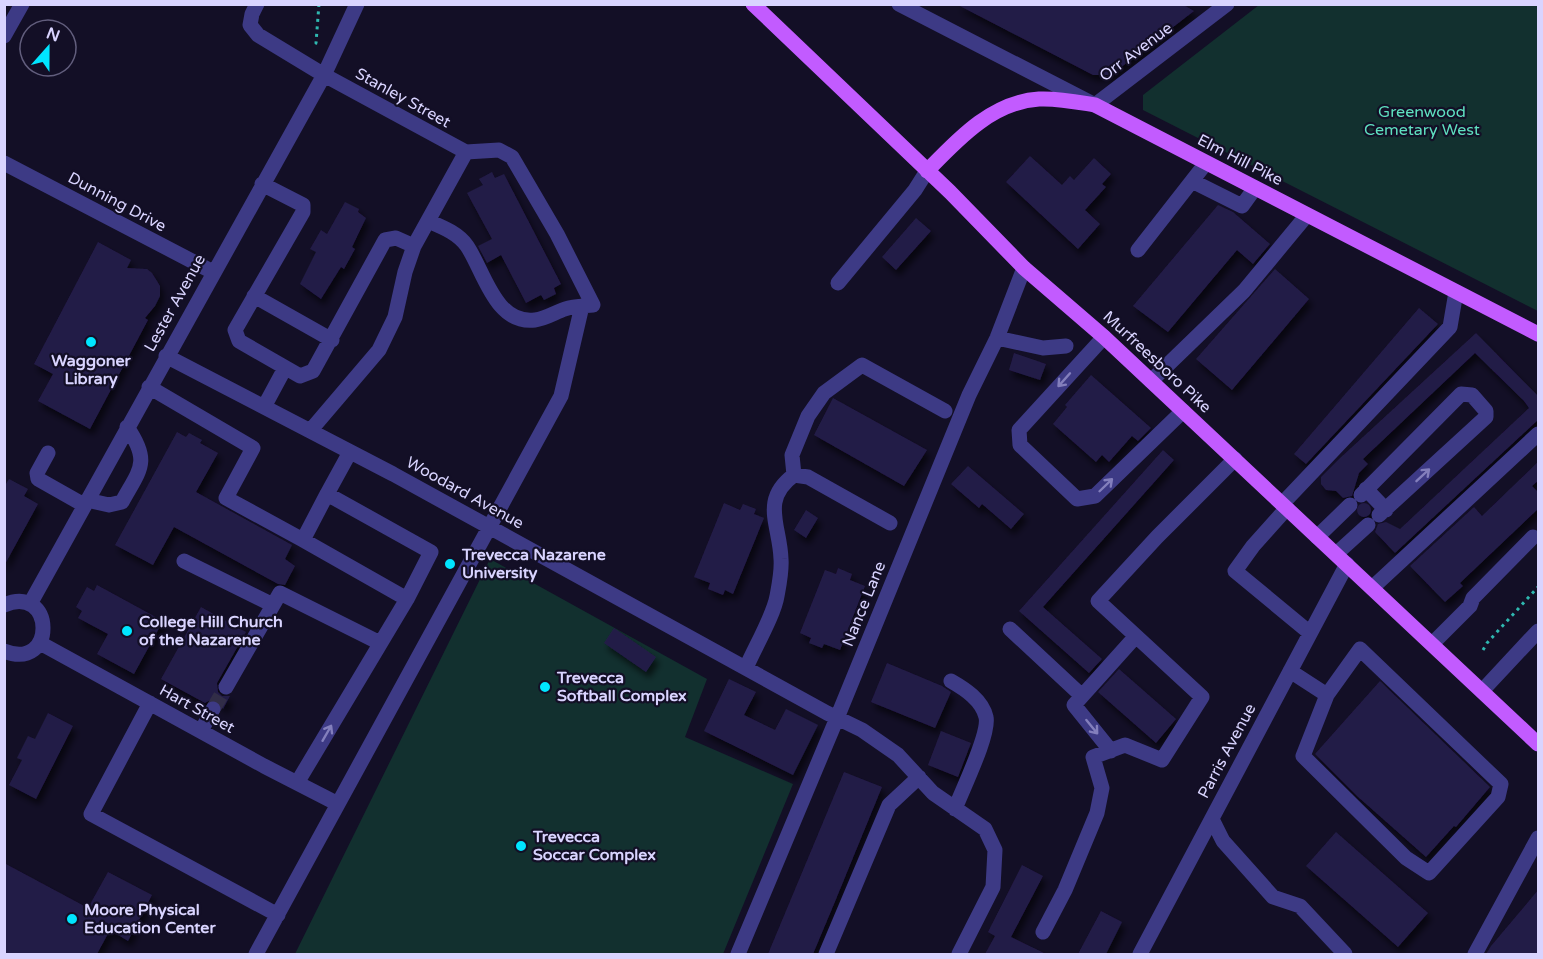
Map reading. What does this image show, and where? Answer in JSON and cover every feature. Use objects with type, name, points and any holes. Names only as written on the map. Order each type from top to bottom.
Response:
[{"type":"main road","name":"Murfreesboro Pike","points":[[753,4],[1024,268],[1104,337],[1537,740]]},
{"type":"main road","name":"Elm Hill Pike","points":[[927,171],[968,130],[988,116],[1010,106],[1038,99],[1065,100],[1095,105],[1539,334]]},
{"type":"street","points":[[4,36],[22,4]]},
{"type":"street","name":"Stanley Street","points":[[257,4],[250,26],[258,35],[324,75],[466,152]]},
{"type":"street","name":"Lester Avenue","points":[[30,604],[324,75],[355,11],[364,4]]},
{"type":"street","points":[[899,4],[1095,105]]},
{"type":"street","name":"Orr Avenue","points":[[1095,105],[1227,4]]},
{"type":"street","points":[[310,431],[380,350],[395,317],[405,272],[414,246],[428,220],[466,152],[499,150],[512,157],[557,234],[593,305],[568,308],[534,320],[518,318],[507,311],[494,297],[466,245],[455,234],[428,220]]},
{"type":"street","name":"Dunning Drive","points":[[4,163],[213,272]]},
{"type":"street","points":[[1138,250],[1206,163]]},
{"type":"street","points":[[838,283],[915,190],[927,171]]},
{"type":"street","points":[[1192,181],[1242,206],[1255,188]]},
{"type":"street","points":[[262,184],[303,205],[303,212],[235,330],[239,341],[300,376],[313,370],[332,340],[386,240],[396,238],[414,246]]},
{"type":"street","points":[[1151,381],[1244,291],[1307,215]]},
{"type":"street","name":"Nance Lane","points":[[738,954],[965,404],[997,338],[1024,268]]},
{"type":"street","points":[[1310,633],[1235,571],[1285,506],[1450,327],[1456,292]]},
{"type":"street","points":[[254,296],[332,340]]},
{"type":"street","points":[[256,954],[561,396],[582,306]]},
{"type":"street","points":[[1104,337],[1018,430],[1020,445],[1077,499],[1095,496],[1183,411]]},
{"type":"street","points":[[997,338],[1043,348],[1066,346]]},
{"type":"street","name":"Woodard Avenue","points":[[166,356],[488,526],[746,669],[862,730],[898,755],[933,793],[985,829],[995,850],[993,886],[959,954]]},
{"type":"street","points":[[794,475],[792,455],[808,416],[824,393],[862,365],[945,411]]},
{"type":"street","points":[[264,407],[285,369]]},
{"type":"street","points":[[149,387],[253,448],[226,498],[407,599]]},
{"type":"street","name":"Parris Avenue","points":[[1140,954],[1310,633],[1341,559],[1378,516],[1486,417],[1486,411],[1472,395],[1461,394],[1359,497]]},
{"type":"street","points":[[48,453],[37,473],[38,479],[86,502],[109,505],[122,502],[142,465],[139,444],[127,427]]},
{"type":"street","points":[[1372,588],[1539,434]]},
{"type":"street","points":[[303,540],[350,452]]},
{"type":"street","points":[[1043,932],[1065,890],[1096,813],[1102,788],[1093,757],[1125,745],[1162,760],[1202,697],[1098,601],[1157,537],[1235,459]]},
{"type":"street","points":[[746,669],[777,598],[781,559],[774,524],[774,498],[784,482],[794,475],[808,477],[890,523]]},
{"type":"street","points":[[297,783],[407,599],[431,552],[327,494]]},
{"type":"street","points":[[1317,537],[1359,497],[1378,516]]},
{"type":"street","points":[[1432,644],[1533,537]]},
{"type":"street","points":[[184,561],[380,643]]},
{"type":"street","points":[[226,687],[277,599]]},
{"type":"street","points":[[4,605],[15,602],[30,604],[37,609],[44,625],[40,643],[29,652],[21,654],[5,651]]},
{"type":"street","points":[[1010,629],[1082,696]]},
{"type":"street","points":[[1482,691],[1539,631]]},
{"type":"street","points":[[1111,751],[1074,705],[1136,636]]},
{"type":"street","name":"Hart Street","points":[[40,643],[338,804]]},
{"type":"street","points":[[1360,649],[1501,784],[1498,797],[1429,873],[1406,858],[1303,756],[1327,695],[1360,649]]},
{"type":"street","points":[[1290,671],[1327,695]]},
{"type":"street","points":[[951,681],[964,688],[979,702],[987,718],[985,735],[955,808]]},
{"type":"street","points":[[150,703],[91,814],[278,915]]},
{"type":"street","points":[[201,731],[213,709]]},
{"type":"street","points":[[826,954],[889,806],[920,777]]},
{"type":"street","points":[[1212,819],[1223,841],[1273,897],[1300,906],[1346,954]]},
{"type":"street","points":[[1475,954],[1539,838]]},
{"type":"path","points":[[319,4],[316,43],[320,44]]},
{"type":"path","points":[[1483,650],[1539,587]]},
{"type":"green space","name":"Greenwood Cemetary West","points":[[1259,5],[1538,5],[1538,311],[1143,110],[1143,95]]},
{"type":"green space","points":[[490,559],[707,679],[685,737],[793,784],[723,954],[295,954]]},
{"type":"building","points":[[956,4],[1182,4],[1194,11],[1111,75],[1093,75]]},
{"type":"building","points":[[1030,156],[1062,185],[1070,176],[1074,180],[1094,158],[1111,174],[1102,184],[1106,187],[1085,210],[1100,224],[1078,249],[1006,182]]},
{"type":"building","points":[[492,172],[495,178],[504,174],[561,284],[554,288],[556,294],[544,300],[541,295],[526,303],[501,255],[487,263],[478,246],[492,239],[467,193],[483,185],[479,179]]},
{"type":"building","points":[[345,202],[359,209],[358,212],[366,218],[352,247],[355,249],[344,269],[341,267],[321,299],[300,284],[316,252],[310,249],[321,230],[327,234]]},
{"type":"building","points":[[1218,205],[1233,212],[1270,244],[1253,264],[1237,250],[1168,332],[1133,306]]},
{"type":"building","points":[[916,218],[931,231],[896,270],[882,257]]},
{"type":"building","name":"Waggoner Library","points":[[98,242],[131,260],[127,268],[147,269],[152,273],[160,286],[160,296],[145,318],[148,320],[90,429],[38,401],[53,374],[34,364]]},
{"type":"building","points":[[1275,269],[1309,299],[1232,390],[1196,359]]},
{"type":"building","points":[[1419,308],[1438,324],[1306,464],[1294,454]]},
{"type":"building","points":[[1476,333],[1539,397],[1539,419],[1395,553],[1375,532],[1378,524],[1386,522],[1400,529],[1529,408],[1524,401],[1475,353],[1363,459],[1368,464],[1359,473],[1352,496],[1343,498],[1336,491],[1326,490],[1321,484],[1321,477]]},
{"type":"building","points":[[1014,353],[1046,364],[1040,380],[1009,370]]},
{"type":"building","points":[[1091,375],[1151,428],[1138,441],[1132,436],[1109,462],[1102,455],[1096,462],[1053,424],[1067,407],[1065,405]]},
{"type":"building","points":[[833,398],[927,450],[904,486],[814,435]]},
{"type":"building","points":[[177,432],[186,437],[189,433],[202,440],[200,443],[218,453],[196,492],[292,545],[285,559],[295,566],[285,585],[278,584],[174,527],[153,565],[115,545]]},
{"type":"building","points":[[1163,450],[1174,460],[1043,607],[1102,659],[1089,673],[1019,611]]},
{"type":"building","points":[[1539,461],[1539,480],[1532,486],[1539,493],[1539,508],[1460,583],[1463,586],[1445,602],[1410,566],[1474,507],[1482,516]]},
{"type":"building","points":[[968,466],[1024,514],[1011,529],[982,504],[979,508],[951,484]]},
{"type":"building","points":[[9,479],[28,489],[24,496],[38,504],[4,566],[4,487]]},
{"type":"building","points":[[724,503],[740,510],[743,504],[756,509],[754,514],[764,518],[733,594],[725,590],[723,595],[708,589],[710,583],[694,577]]},
{"type":"building","points":[[1364,503],[1369,505],[1371,510],[1369,515],[1364,517],[1359,515],[1357,510],[1359,505]]},
{"type":"building","points":[[806,510],[818,518],[806,538],[794,530]]},
{"type":"building","points":[[838,568],[852,574],[850,580],[865,586],[840,650],[824,644],[822,648],[809,643],[811,638],[800,633],[825,570],[836,574]]},
{"type":"building","points":[[97,585],[163,621],[134,674],[97,654],[108,634],[78,618],[82,611],[76,607],[87,587],[94,591]]},
{"type":"building","points":[[201,607],[246,632],[217,683],[218,692],[222,696],[230,696],[223,709],[217,700],[212,699],[205,703],[161,679]]},
{"type":"building","points":[[614,628],[656,657],[646,672],[604,643]]},
{"type":"building","points":[[887,663],[951,692],[935,728],[871,702]]},
{"type":"building","points":[[1119,669],[1176,719],[1156,743],[1098,692]]},
{"type":"building","points":[[729,679],[756,692],[744,715],[775,730],[786,709],[818,725],[793,775],[704,731]]},
{"type":"building","points":[[1380,681],[1490,787],[1456,827],[1454,826],[1426,857],[1357,796],[1315,754]]},
{"type":"building","points":[[48,713],[73,726],[36,799],[9,785],[22,760],[17,758],[28,736],[35,739]]},
{"type":"building","points":[[941,731],[971,743],[958,777],[928,765]]},
{"type":"building","points":[[844,772],[882,787],[834,904],[813,954],[768,954]]},
{"type":"building","points":[[1336,832],[1428,913],[1398,947],[1306,866]]},
{"type":"building","name":"Moore Physical Education Center","points":[[4,863],[88,908],[108,872],[152,895],[128,941],[110,930],[97,954],[4,954]]},
{"type":"building","points":[[1022,865],[1043,876],[1011,937],[1046,954],[985,954],[995,936],[988,932]]},
{"type":"building","points":[[1539,889],[1539,954],[1486,954],[1491,946]]},
{"type":"building","points":[[1101,911],[1122,922],[1106,954],[1078,954]]},
{"type":"tunnel","points":[[213,709],[226,687]]},
{"type":"place","name":"Waggoner Library","points":[[91,342]]},
{"type":"place","name":"Trevecca Nazarene University","points":[[450,564]]},
{"type":"place","name":"College Hill Church of the Nazarene","points":[[127,631]]},
{"type":"place","name":"Trevecca Softball Complex","points":[[545,687]]},
{"type":"place","name":"Trevecca Soccar Complex","points":[[521,846]]},
{"type":"place","name":"Moore Physical Education Center","points":[[72,919]]}]
